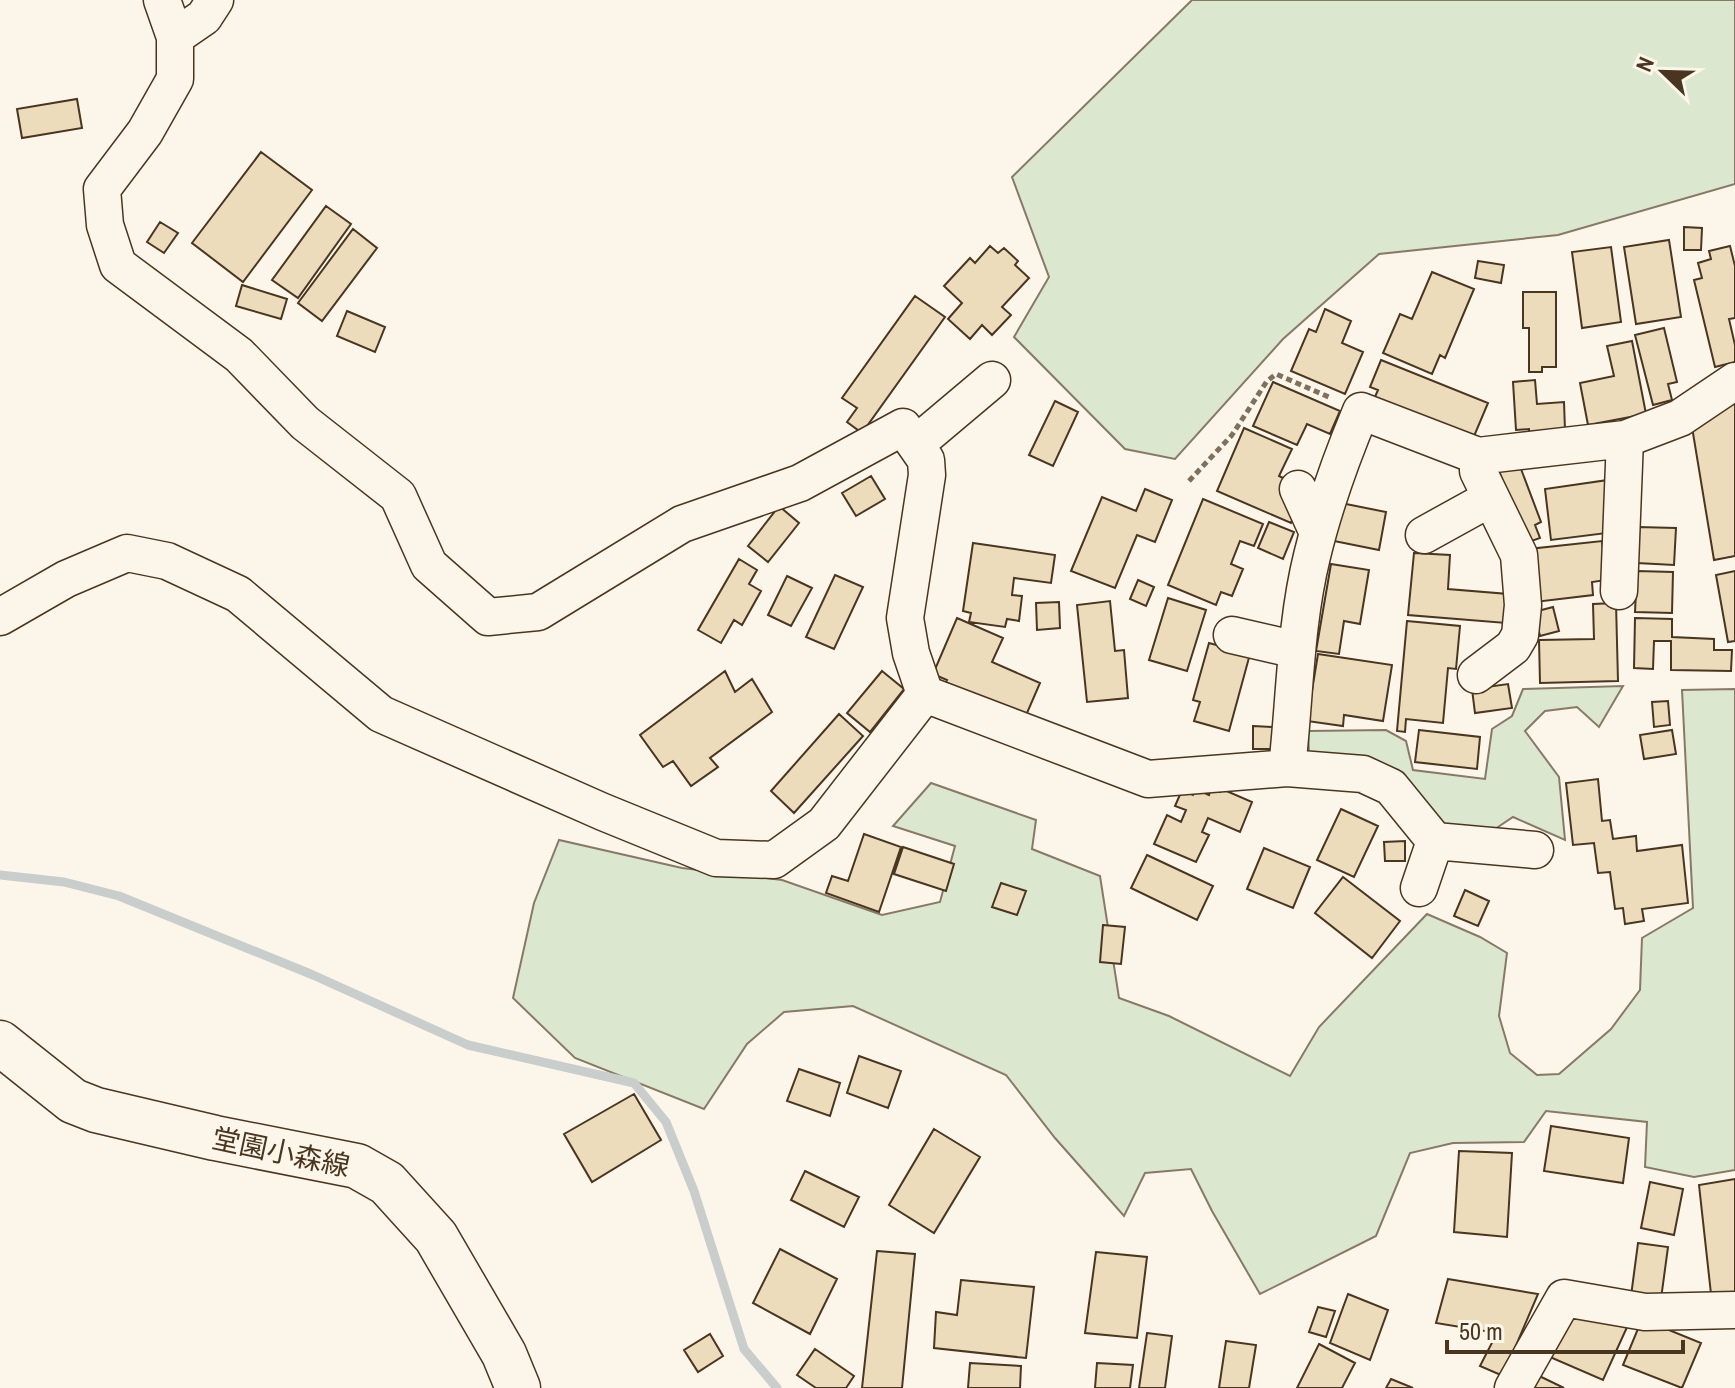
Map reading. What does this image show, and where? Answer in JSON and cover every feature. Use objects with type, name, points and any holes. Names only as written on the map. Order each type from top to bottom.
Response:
[{"type":"main road","name":"堂園小森線","points":[[0,1043],[73,1101],[96,1110],[215,1138],[357,1166],[387,1183],[436,1237],[504,1354],[518,1388]]},
{"type":"street","points":[[162,0],[175,37],[175,79],[145,132],[102,189],[105,225],[118,265],[239,355],[305,423],[398,496],[429,565],[488,617],[538,612],[682,524],[800,483],[903,427],[926,460],[927,475],[905,618],[911,653],[925,694]]},
{"type":"street","points":[[175,37],[204,17],[215,0]]},
{"type":"street","points":[[916,444],[992,380]]},
{"type":"street","points":[[1287,768],[1297,650],[1311,558],[1331,483],[1361,411],[1478,456],[1625,439],[1680,418],[1735,381]]},
{"type":"street","points":[[1619,591],[1625,439]]},
{"type":"street","points":[[1476,675],[1513,647],[1520,635],[1523,605],[1519,555],[1478,471],[1478,456]]},
{"type":"street","points":[[1298,489],[1318,533]]},
{"type":"street","points":[[1424,535],[1491,498]]},
{"type":"street","points":[[0,617],[66,579],[127,553],[167,561],[238,594],[381,714],[716,858],[774,860],[824,824],[925,694]]},
{"type":"street","points":[[1232,635],[1297,650]]},
{"type":"street","points":[[925,694],[1148,779],[1287,768],[1363,774],[1391,787],[1435,841],[1535,850]]},
{"type":"street","points":[[1419,888],[1435,841]]},
{"type":"street","points":[[1513,1388],[1564,1298],[1645,1312],[1735,1310]]},
{"type":"path","points":[[1189,481],[1232,435],[1267,381],[1276,374],[1361,411]]},
{"type":"green space","points":[[1192,0],[1735,0],[1735,184],[1558,235],[1379,254],[1283,339],[1175,459],[1125,449],[1014,337],[1049,277],[1012,177]]},
{"type":"green space","points":[[1623,686],[1599,727],[1577,707],[1545,711],[1525,731],[1559,777],[1565,840],[1513,817],[1495,829],[1445,829],[1309,754],[1308,731],[1386,730],[1406,741],[1413,770],[1485,779],[1492,729],[1512,716],[1523,689]]},
{"type":"green space","points":[[1735,689],[1735,1170],[1694,1177],[1645,1167],[1647,1122],[1546,1111],[1524,1142],[1453,1143],[1410,1153],[1376,1236],[1260,1294],[1191,1169],[1145,1173],[1124,1216],[1055,1138],[1006,1075],[853,1006],[784,1012],[747,1044],[704,1109],[575,1058],[513,998],[534,903],[559,840],[682,868],[782,880],[882,915],[940,902],[955,846],[893,826],[931,783],[1036,820],[1032,849],[1100,876],[1119,998],[1169,1016],[1290,1076],[1319,1027],[1427,914],[1480,937],[1507,953],[1499,1016],[1510,1053],[1537,1075],[1559,1074],[1611,1029],[1640,990],[1642,938],[1693,908],[1682,690]]},
{"type":"building","points":[[77,99],[82,128],[22,138],[17,109]]},
{"type":"building","points":[[261,152],[312,190],[243,282],[192,243]]},
{"type":"building","points":[[326,206],[351,224],[298,298],[272,280]]},
{"type":"building","points":[[160,222],[178,233],[164,253],[147,242]]},
{"type":"building","points":[[1684,227],[1702,228],[1701,250],[1684,250]]},
{"type":"building","points":[[353,229],[377,248],[322,321],[298,303]]},
{"type":"building","points":[[1669,240],[1681,317],[1636,324],[1624,247]]},
{"type":"building","points":[[990,246],[998,253],[1004,248],[1018,261],[1015,265],[1029,278],[1002,307],[1011,315],[992,335],[982,325],[970,339],[948,319],[962,303],[944,286],[970,258],[975,263]]},
{"type":"building","points":[[1730,246],[1735,266],[1735,318],[1729,319],[1735,362],[1715,367],[1694,280],[1702,278],[1698,263],[1711,259],[1709,251]]},
{"type":"building","points":[[1611,247],[1621,322],[1582,328],[1572,252]]},
{"type":"building","points":[[1478,261],[1504,265],[1501,283],[1475,278]]},
{"type":"building","points":[[1432,272],[1474,289],[1445,358],[1440,355],[1432,374],[1383,353],[1400,314],[1412,319]]},
{"type":"building","points":[[242,285],[287,299],[281,319],[236,306]]},
{"type":"building","points":[[1523,292],[1556,292],[1556,367],[1542,367],[1542,372],[1529,372],[1529,328],[1523,328]]},
{"type":"building","points":[[915,296],[945,317],[862,433],[847,422],[857,408],[842,398]]},
{"type":"building","points":[[1325,309],[1351,321],[1342,343],[1363,352],[1345,394],[1291,371],[1309,329],[1316,332]]},
{"type":"building","points":[[347,311],[385,327],[375,352],[337,336]]},
{"type":"building","points":[[1664,328],[1677,382],[1668,384],[1672,400],[1653,405],[1635,335]]},
{"type":"building","points":[[1632,341],[1646,414],[1588,425],[1580,383],[1614,376],[1607,346]]},
{"type":"building","points":[[1381,360],[1488,403],[1472,441],[1371,406],[1378,390],[1370,387]]},
{"type":"building","points":[[1535,380],[1537,404],[1564,402],[1565,430],[1529,433],[1529,429],[1516,430],[1513,382]]},
{"type":"building","points":[[1273,382],[1340,411],[1330,434],[1307,424],[1297,445],[1253,426]]},
{"type":"building","points":[[1735,395],[1735,556],[1714,560],[1691,421]]},
{"type":"building","points":[[1055,401],[1078,412],[1053,466],[1029,455]]},
{"type":"building","points":[[1244,428],[1292,449],[1279,476],[1293,483],[1300,501],[1291,523],[1217,491]]},
{"type":"building","points":[[1518,461],[1541,522],[1535,525],[1540,538],[1526,543],[1498,468]]},
{"type":"building","points":[[871,476],[885,499],[856,516],[842,493]]},
{"type":"building","points":[[1608,480],[1615,532],[1551,540],[1545,489]]},
{"type":"building","points":[[1145,489],[1172,500],[1155,542],[1137,535],[1115,588],[1071,571],[1102,497],[1136,511]]},
{"type":"building","points":[[1203,499],[1263,524],[1254,546],[1240,541],[1231,564],[1243,569],[1232,596],[1221,592],[1216,605],[1168,585]]},
{"type":"building","points":[[1341,503],[1386,512],[1379,550],[1334,541]]},
{"type":"building","points":[[779,506],[799,523],[768,562],[748,546]]},
{"type":"building","points":[[1269,522],[1294,532],[1283,559],[1258,548]]},
{"type":"building","points":[[1638,527],[1676,528],[1674,565],[1637,563]]},
{"type":"building","points":[[1602,541],[1606,580],[1592,582],[1593,595],[1535,602],[1529,549]]},
{"type":"building","points":[[973,543],[1055,555],[1051,583],[1014,578],[1012,595],[1022,596],[1019,621],[1007,619],[1005,627],[969,622],[971,613],[963,611]]},
{"type":"building","points":[[1414,553],[1450,555],[1448,589],[1508,594],[1506,623],[1408,615]]},
{"type":"building","points":[[739,559],[757,570],[749,584],[761,591],[742,625],[734,620],[721,643],[698,630]]},
{"type":"building","points":[[1331,564],[1369,570],[1360,624],[1344,621],[1339,654],[1316,651]]},
{"type":"building","points":[[1637,571],[1673,572],[1672,613],[1635,612]]},
{"type":"building","points":[[1735,571],[1735,641],[1728,642],[1716,575]]},
{"type":"building","points":[[835,575],[863,587],[834,649],[806,637]]},
{"type":"building","points":[[787,576],[812,588],[791,626],[768,615]]},
{"type":"building","points":[[1138,580],[1154,587],[1146,606],[1130,599]]},
{"type":"building","points":[[1168,598],[1206,610],[1187,671],[1149,660]]},
{"type":"building","points":[[1110,601],[1115,651],[1124,650],[1128,698],[1087,702],[1077,605]]},
{"type":"building","points":[[1059,602],[1060,628],[1037,630],[1036,603]]},
{"type":"building","points":[[1616,603],[1618,681],[1540,683],[1539,640],[1594,639],[1593,604]]},
{"type":"building","points":[[1553,607],[1559,631],[1540,636],[1534,612]]},
{"type":"building","points":[[957,618],[1003,638],[992,662],[1040,683],[1024,720],[944,686],[947,680],[933,674]]},
{"type":"building","points":[[1635,618],[1672,619],[1672,637],[1714,639],[1714,650],[1732,650],[1731,671],[1671,670],[1671,641],[1654,641],[1653,669],[1634,668]]},
{"type":"building","points":[[1407,621],[1460,626],[1456,669],[1448,668],[1443,723],[1406,719],[1405,732],[1397,731]]},
{"type":"building","points":[[1209,643],[1250,654],[1229,731],[1194,721],[1200,702],[1193,700]]},
{"type":"building","points":[[1318,654],[1392,665],[1383,721],[1344,715],[1343,726],[1307,721]]},
{"type":"building","points":[[725,671],[735,692],[752,679],[772,712],[710,758],[718,767],[691,786],[673,761],[663,767],[640,735]]},
{"type":"building","points":[[882,671],[904,689],[870,732],[847,713]]},
{"type":"building","points":[[1508,684],[1512,708],[1475,713],[1472,689]]},
{"type":"building","points":[[1668,701],[1670,725],[1654,727],[1652,702]]},
{"type":"building","points":[[839,714],[863,736],[794,813],[771,791]]},
{"type":"building","points":[[1253,726],[1273,727],[1273,749],[1253,749]]},
{"type":"building","points":[[1419,730],[1480,737],[1477,769],[1415,762]]},
{"type":"building","points":[[1672,730],[1676,754],[1644,759],[1640,735]]},
{"type":"building","points":[[1598,779],[1602,821],[1610,820],[1613,839],[1636,836],[1637,851],[1682,845],[1688,903],[1642,909],[1644,921],[1625,924],[1623,908],[1615,909],[1610,872],[1598,873],[1594,843],[1573,845],[1566,783]]},
{"type":"building","points":[[1211,788],[1220,792],[1222,789],[1252,802],[1240,832],[1208,818],[1202,832],[1209,835],[1196,862],[1154,844],[1167,815],[1181,822],[1186,810],[1175,806],[1182,790],[1193,795],[1196,789],[1209,795]]},
{"type":"building","points":[[1341,809],[1378,826],[1354,877],[1317,860]]},
{"type":"building","points":[[864,834],[901,847],[879,912],[826,893],[832,876],[848,881]]},
{"type":"building","points":[[1405,841],[1405,861],[1385,861],[1384,842]]},
{"type":"building","points":[[903,847],[954,864],[946,891],[894,874]]},
{"type":"building","points":[[1264,848],[1310,867],[1293,908],[1247,889]]},
{"type":"building","points":[[1147,855],[1213,886],[1197,920],[1131,888]]},
{"type":"building","points":[[1343,877],[1400,921],[1372,958],[1315,913]]},
{"type":"building","points":[[1001,883],[1026,891],[1017,915],[992,907]]},
{"type":"building","points":[[1465,890],[1489,901],[1478,926],[1454,916]]},
{"type":"building","points":[[1103,925],[1125,927],[1121,964],[1100,962]]},
{"type":"building","points":[[859,1056],[901,1071],[888,1108],[847,1093]]},
{"type":"building","points":[[799,1069],[840,1083],[830,1116],[787,1101]]},
{"type":"building","points":[[634,1094],[661,1140],[592,1182],[564,1134]]},
{"type":"building","points":[[1551,1126],[1629,1138],[1623,1183],[1544,1171]]},
{"type":"building","points":[[934,1129],[980,1157],[934,1233],[889,1205]]},
{"type":"building","points":[[1459,1151],[1512,1153],[1507,1237],[1454,1232]]},
{"type":"building","points":[[805,1171],[859,1197],[844,1227],[791,1200]]},
{"type":"building","points":[[1735,1179],[1735,1301],[1712,1303],[1699,1185]]},
{"type":"building","points":[[1650,1182],[1683,1189],[1674,1235],[1641,1228]]},
{"type":"building","points":[[1638,1243],[1668,1247],[1661,1299],[1631,1296]]},
{"type":"building","points":[[780,1249],[837,1279],[810,1334],[753,1303]]},
{"type":"building","points":[[877,1251],[915,1254],[902,1388],[862,1388]]},
{"type":"building","points":[[1096,1252],[1147,1257],[1137,1338],[1085,1333]]},
{"type":"building","points":[[1448,1279],[1538,1294],[1503,1376],[1480,1366],[1497,1333],[1436,1323]]},
{"type":"building","points":[[961,1280],[1034,1287],[1026,1358],[934,1348],[936,1312],[957,1315]]},
{"type":"building","points":[[1348,1294],[1388,1310],[1370,1360],[1330,1343]]},
{"type":"building","points":[[1569,1300],[1628,1325],[1603,1380],[1543,1354]]},
{"type":"building","points":[[1318,1307],[1335,1311],[1326,1337],[1309,1332]]},
{"type":"building","points":[[1642,1319],[1701,1343],[1682,1388],[1623,1365]]},
{"type":"building","points":[[1147,1333],[1172,1336],[1165,1388],[1139,1388]]},
{"type":"building","points":[[710,1334],[723,1356],[698,1372],[684,1350]]},
{"type":"building","points":[[1226,1341],[1256,1345],[1249,1388],[1219,1388]]},
{"type":"building","points":[[1319,1344],[1355,1363],[1342,1388],[1297,1388]]},
{"type":"building","points":[[815,1349],[854,1376],[846,1388],[816,1388],[797,1375]]},
{"type":"building","points":[[970,1363],[1021,1366],[1020,1388],[968,1388]]},
{"type":"building","points":[[1097,1363],[1133,1365],[1130,1388],[1095,1388]]},
{"type":"building","points":[[1531,1372],[1564,1388],[1524,1388]]},
{"type":"building","points":[[1391,1379],[1413,1388],[1386,1388]]},
{"type":"waterway","points":[[0,875],[64,882],[119,896],[313,975],[468,1045],[634,1083],[666,1122],[694,1191],[744,1349],[777,1388]]}]
